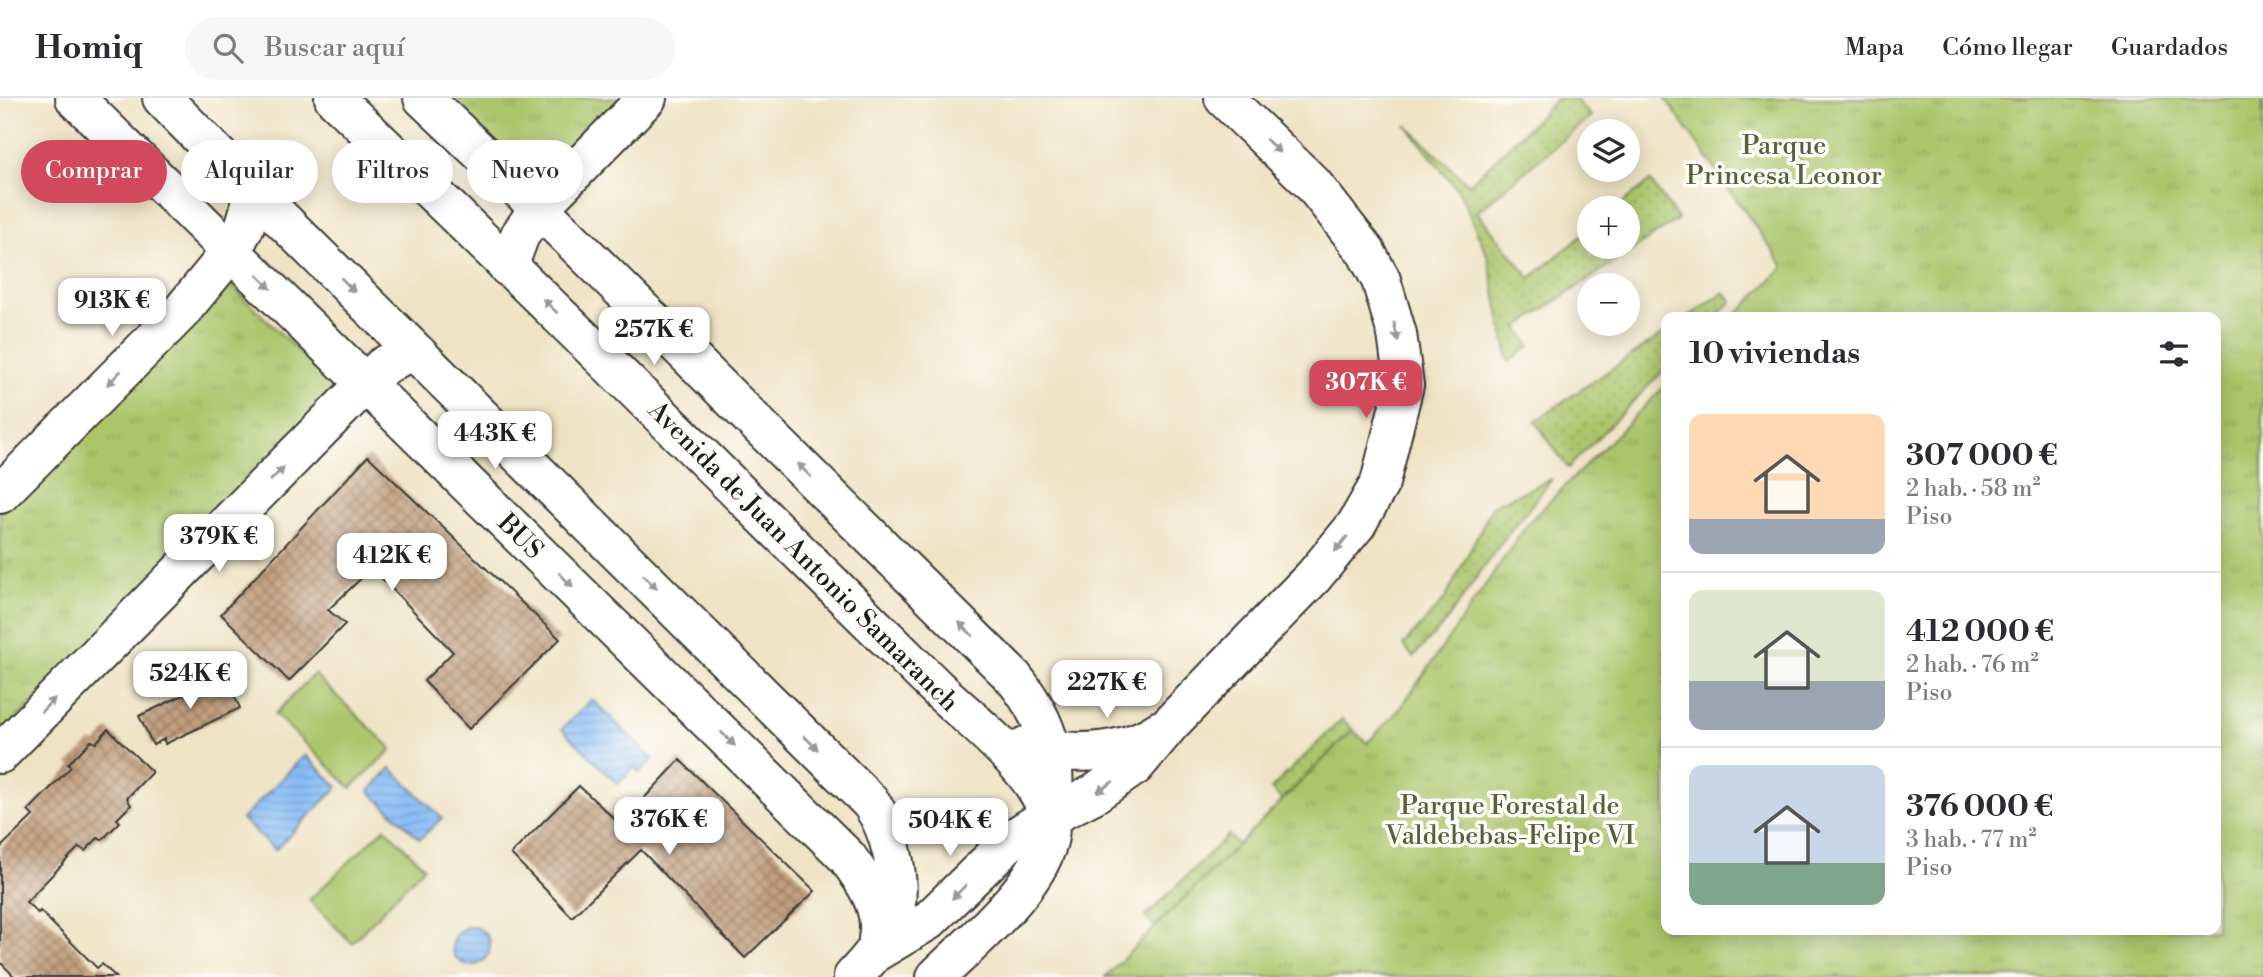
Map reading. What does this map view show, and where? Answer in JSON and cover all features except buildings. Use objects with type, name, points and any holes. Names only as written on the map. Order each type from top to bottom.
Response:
[{"type":"street","name":"BUS","points":[[75,98],[847,857],[868,887],[881,921],[861,968]]},
{"type":"street","points":[[162,98],[203,140]]},
{"type":"street","points":[[338,101],[379,98]]},
{"type":"street","points":[[423,98],[538,208],[1014,678],[1030,697],[1052,751],[1055,774],[1045,852],[1024,888],[936,977]]},
{"type":"street","points":[[508,267],[520,235],[538,208],[647,98]]},
{"type":"street","points":[[861,968],[928,921],[1012,839],[1094,794],[1129,770],[1314,576],[1356,526],[1380,483],[1404,385],[1397,334],[1381,280],[1366,252],[1312,183],[1224,98]]},
{"type":"street","name":"Avenida de Juan Antonio Samaranch","points":[[338,101],[1017,765],[1036,787],[1049,818]]},
{"type":"street","points":[[0,494],[180,313],[232,250],[244,228],[250,203]]},
{"type":"street","points":[[265,203],[870,802],[881,816],[895,879],[895,905],[892,922],[861,968]]},
{"type":"street","points":[[0,754],[382,367],[401,356],[417,353]]},
{"type":"street","points":[[983,731],[1017,745],[1052,751],[1116,749],[1148,738],[1171,723]]},
{"type":"green space","points":[[450,98],[622,98],[580,140],[492,140]]},
{"type":"green space","points":[[1558,98],[1574,98],[1591,116],[1587,119],[1577,119],[1577,128],[1477,212],[1530,278],[1577,240],[1577,259],[1619,259],[1598,273],[1577,273],[1577,287],[1518,327],[1530,346],[1509,362],[1488,257],[1460,193],[1406,125],[1469,185]]},
{"type":"green space","name":"Parque Forestal de Valdebebas-Felipe VI","points":[[1665,98],[2263,98],[2263,977],[1105,977],[1353,730],[1367,743],[1399,710],[1529,522],[1661,390],[1661,935],[2221,935],[2221,312],[1739,312],[1784,267]]},
{"type":"green space","points":[[1650,181],[1678,219],[1640,245],[1640,196],[1631,196]]},
{"type":"green space","points":[[227,281],[340,392],[0,735],[0,510]]},
{"type":"green space","points":[[1724,292],[1732,301],[1721,312],[1695,312]]},
{"type":"green space","points":[[1661,335],[1661,373],[1568,468],[1535,421]]},
{"type":"green space","points":[[1552,479],[1495,551],[1445,623],[1413,657],[1403,645],[1445,599],[1493,505]]},
{"type":"green space","points":[[314,674],[392,749],[351,788],[275,714]]},
{"type":"green space","points":[[1342,719],[1353,730],[1282,800],[1271,789]]},
{"type":"green space","points":[[385,828],[424,867],[352,943],[309,900]]},
{"type":"green space","points":[[1228,835],[1238,845],[1155,927],[1145,917]]},
{"type":"water","points":[[592,699],[653,759],[640,773],[634,767],[618,784],[562,729]]},
{"type":"water","points":[[305,755],[338,787],[275,850],[242,819]]},
{"type":"water","points":[[391,768],[442,818],[420,839],[369,791]]},
{"type":"water","points":[[471,927],[484,933],[490,946],[484,959],[471,965],[458,959],[452,946],[458,933]]},
{"type":"park label","name":"Parque Princesa Leonor","points":[[1784,160]]}]
